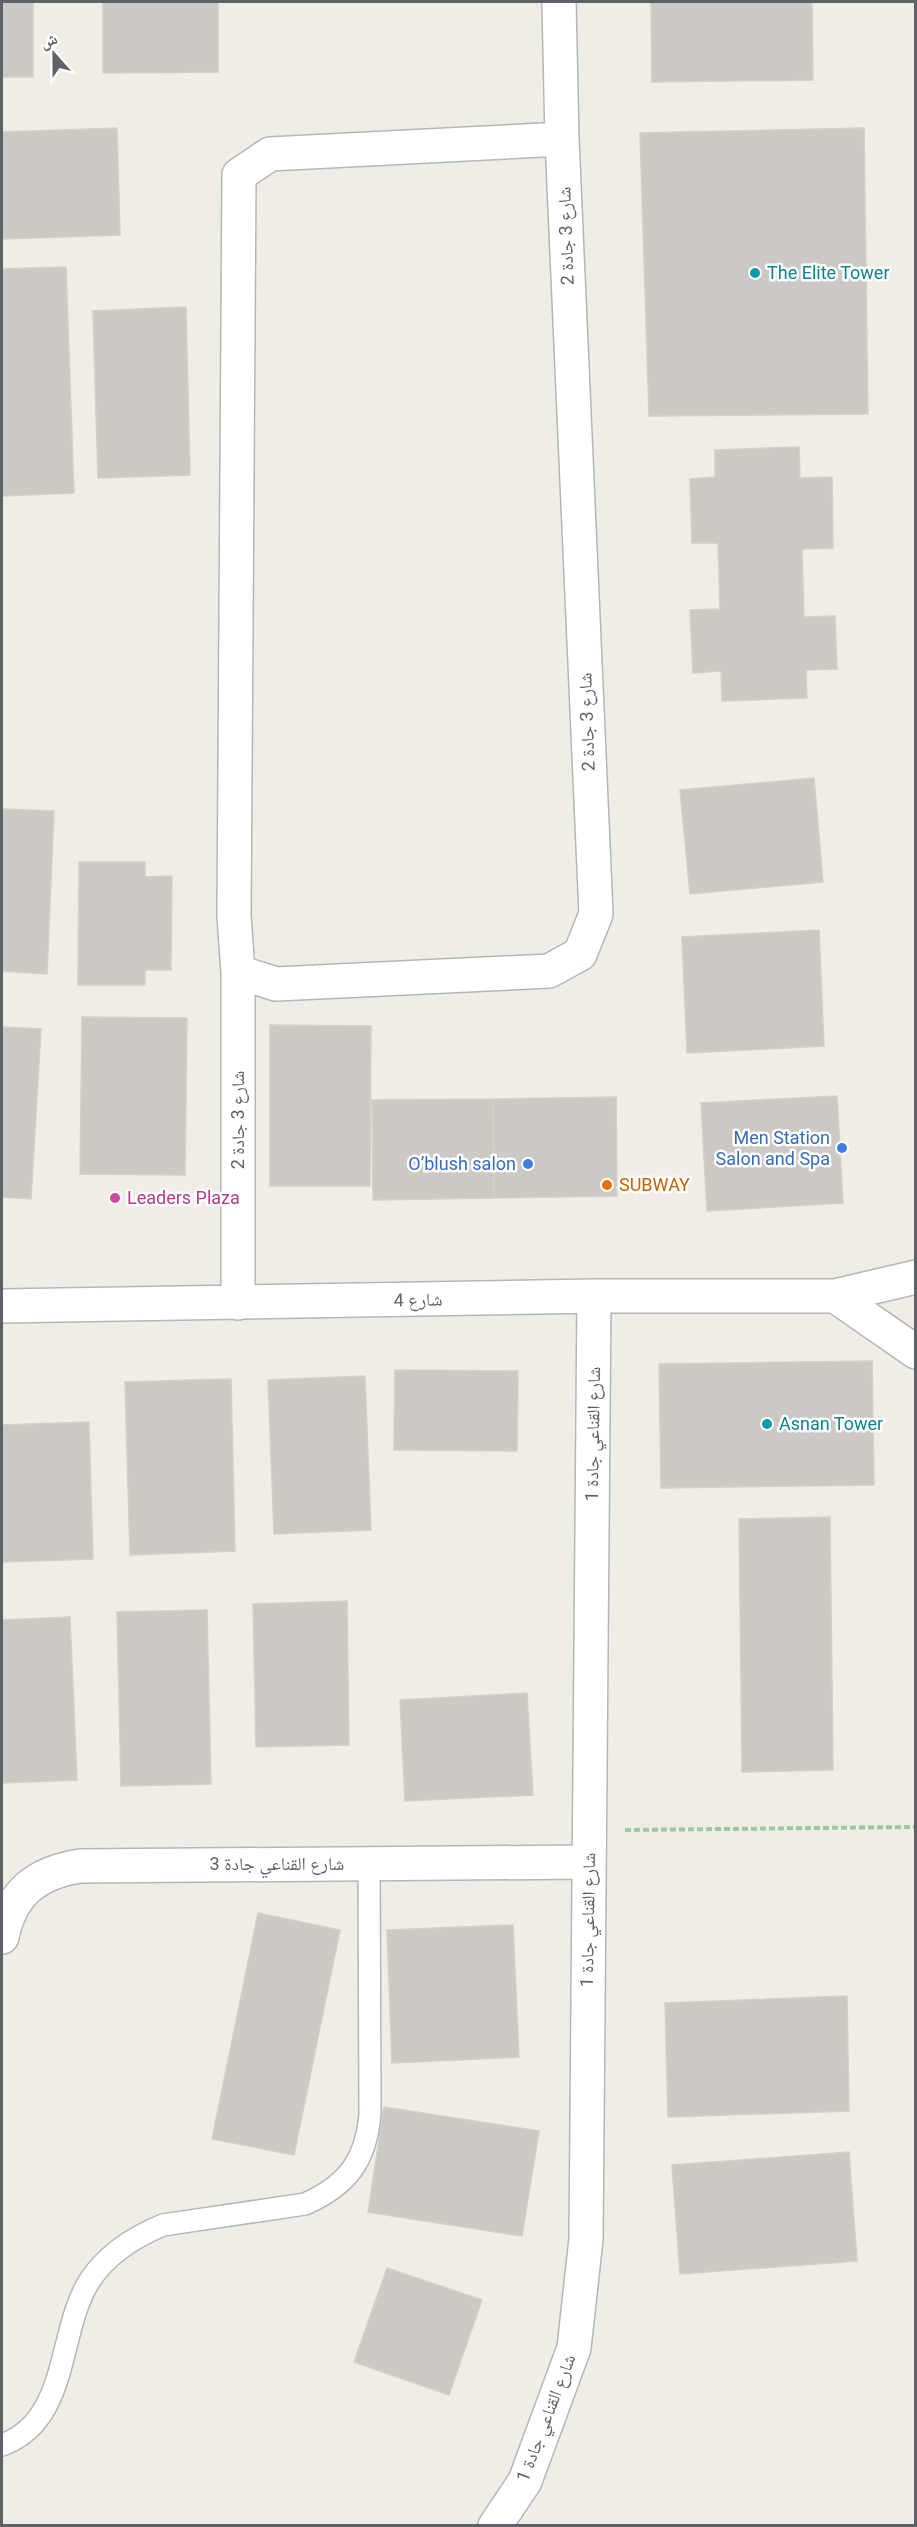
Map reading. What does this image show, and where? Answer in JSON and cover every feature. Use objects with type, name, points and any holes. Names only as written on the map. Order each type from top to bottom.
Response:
[{"type":"street","name":"شارع 3 جادة 2","points":[[238,972],[276,984],[549,971],[580,954],[596,914],[562,139],[559,2]]},
{"type":"street","name":"شارع 3 جادة 2","points":[[238,1303],[238,972],[234,916],[239,176],[270,154],[562,139]]},
{"type":"street","name":"شارع 4","points":[[2,1305],[594,1296],[835,1296],[915,1277]]},
{"type":"street","name":"شارع القناعي جادة 1","points":[[495,2526],[525,2481],[574,2348],[585,2239],[594,1296]]},
{"type":"street","points":[[835,1296],[915,1352]]},
{"type":"street","name":"شارع القناعي جادة 3","points":[[2,1937],[5,1921],[14,1903],[27,1888],[42,1877],[60,1869],[80,1866],[369,1864],[589,1846]]},
{"type":"lane","points":[[2,2445],[22,2433],[36,2420],[47,2404],[55,2387],[79,2301],[104,2262],[121,2247],[141,2234],[163,2225],[305,2204],[340,2185],[353,2170],[368,2134],[370,2114],[369,1864]]},
{"type":"path","points":[[589,1846],[915,1827]]},
{"type":"building","points":[[2,2],[33,2],[33,77],[2,77]]},
{"type":"building","points":[[103,2],[218,2],[218,72],[103,73]]},
{"type":"building","points":[[651,2],[812,2],[813,80],[652,82]]},
{"type":"building","points":[[117,128],[120,235],[2,239],[2,132]]},
{"type":"building","name":"The Elite Tower","points":[[864,128],[868,414],[649,416],[640,133]]},
{"type":"building","points":[[66,267],[74,493],[2,496],[2,269]]},
{"type":"building","points":[[186,307],[190,475],[98,478],[93,311]]},
{"type":"building","points":[[799,447],[800,478],[832,477],[833,548],[802,549],[804,617],[835,616],[837,669],[806,670],[807,698],[722,701],[721,671],[693,673],[690,610],[720,609],[718,543],[692,543],[690,479],[715,477],[715,450]]},
{"type":"building","points":[[814,778],[823,882],[690,894],[680,790]]},
{"type":"building","points":[[2,809],[54,811],[47,974],[2,971]]},
{"type":"building","points":[[79,862],[145,862],[145,877],[172,876],[171,970],[145,970],[145,985],[78,985]]},
{"type":"building","points":[[819,930],[824,1046],[687,1053],[682,937]]},
{"type":"building","points":[[82,1017],[187,1018],[185,1175],[80,1174]]},
{"type":"building","points":[[270,1025],[371,1026],[370,1186],[270,1186]]},
{"type":"building","points":[[2,1027],[41,1029],[31,1199],[2,1197]]},
{"type":"building","points":[[837,1096],[843,1203],[707,1211],[701,1103]]},
{"type":"building","points":[[616,1097],[617,1196],[494,1198],[493,1099]]},
{"type":"building","points":[[493,1099],[494,1198],[373,1200],[372,1100]]},
{"type":"building","name":"Asnan Tower","points":[[872,1361],[874,1485],[661,1488],[659,1364]]},
{"type":"building","points":[[395,1370],[518,1371],[517,1451],[394,1450]]},
{"type":"building","points":[[365,1376],[371,1530],[274,1534],[268,1380]]},
{"type":"building","points":[[231,1379],[235,1551],[130,1555],[125,1382]]},
{"type":"building","points":[[89,1422],[93,1559],[2,1562],[2,1425]]},
{"type":"building","points":[[830,1517],[833,1770],[742,1772],[739,1519]]},
{"type":"building","points":[[347,1601],[349,1745],[256,1747],[253,1604]]},
{"type":"building","points":[[207,1610],[211,1784],[121,1786],[117,1612]]},
{"type":"building","points":[[70,1617],[77,1780],[2,1783],[2,1620]]},
{"type":"building","points":[[527,1693],[533,1795],[405,1801],[400,1700]]},
{"type":"building","points":[[258,1913],[340,1930],[294,2155],[212,2139]]},
{"type":"building","points":[[513,1925],[519,2057],[392,2063],[387,1930]]},
{"type":"building","points":[[847,1996],[849,2111],[668,2117],[665,2003]]},
{"type":"building","points":[[384,2107],[539,2131],[522,2236],[368,2212]]},
{"type":"building","points":[[849,2152],[857,2261],[680,2274],[672,2165]]},
{"type":"building","points":[[387,2268],[482,2300],[449,2395],[354,2362]]},
{"type":"place","name":"The Elite Tower","points":[[755,273]]},
{"type":"place","name":"Men Station Salon and Spa","points":[[842,1148]]},
{"type":"place","name":"O’blush salon","points":[[528,1164]]},
{"type":"place","name":"SUBWAY","points":[[607,1185]]},
{"type":"place","name":"Leaders Plaza","points":[[115,1198]]},
{"type":"place","name":"Asnan Tower","points":[[767,1424]]}]
